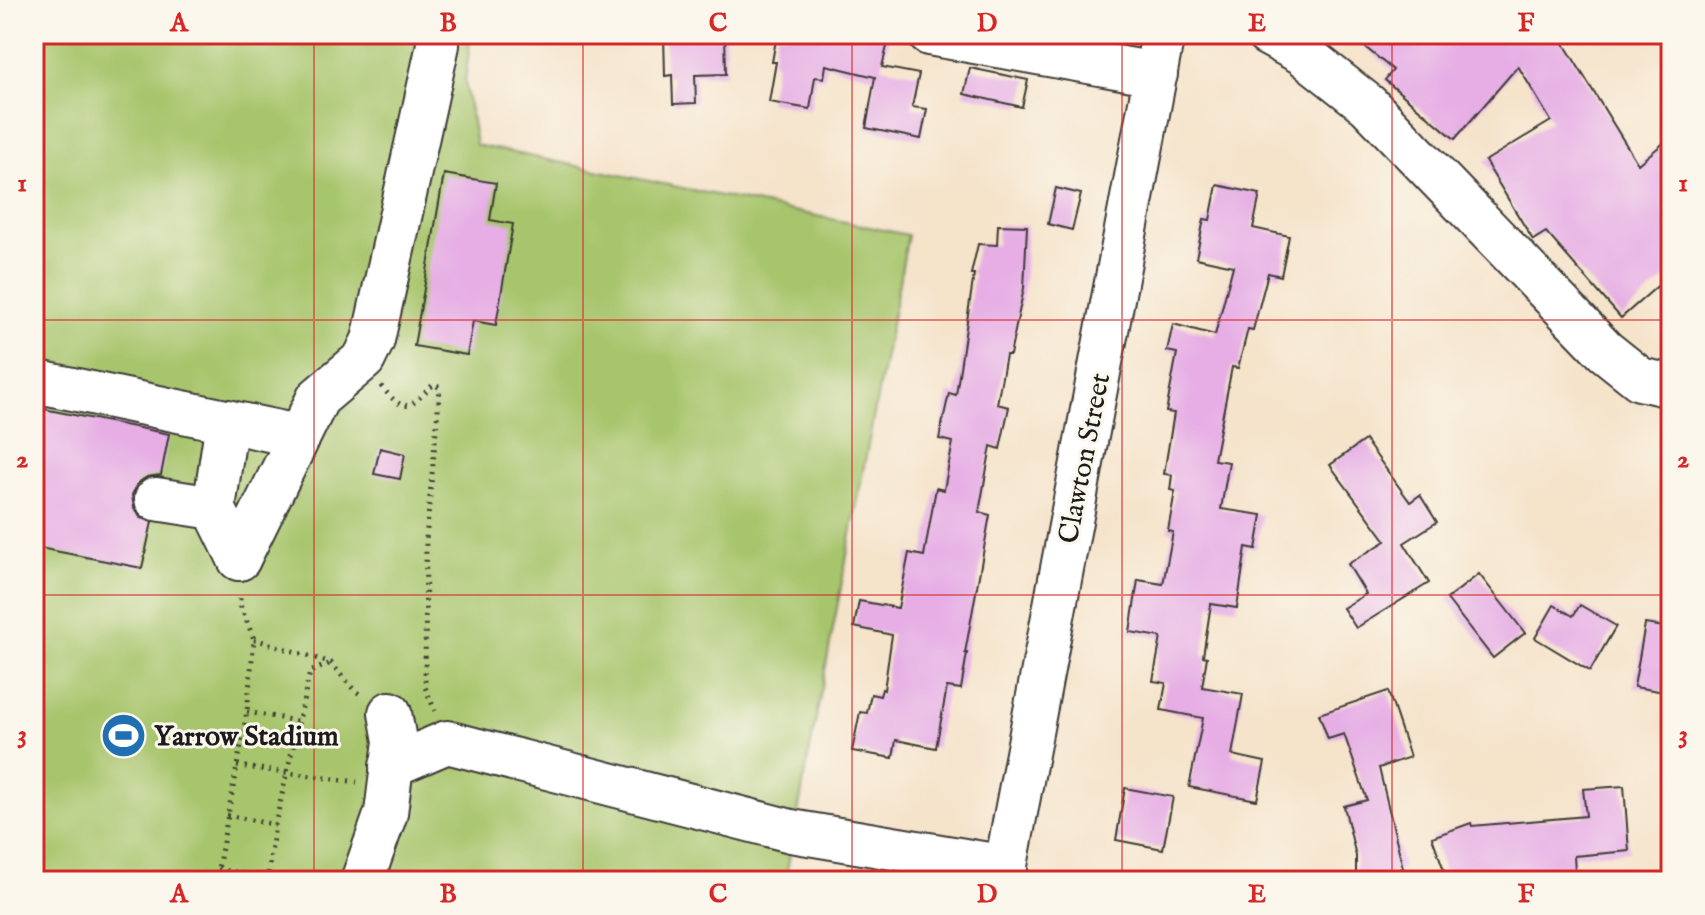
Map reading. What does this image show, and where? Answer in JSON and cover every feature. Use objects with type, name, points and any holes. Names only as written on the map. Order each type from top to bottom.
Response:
[{"type":"street","points":[[239,559],[318,398],[364,359],[373,340],[438,45],[437,34]]},
{"type":"street","points":[[929,34],[1160,54]]},
{"type":"street","points":[[1267,34],[1302,53],[1368,105],[1605,351],[1640,379],[1671,386]]},
{"type":"street","name":"Clawton Street","points":[[1004,874],[1160,54]]},
{"type":"street","points":[[34,381],[298,436]]},
{"type":"street","points":[[227,421],[214,508],[239,559]]},
{"type":"street","points":[[156,499],[214,508]]},
{"type":"street","points":[[362,881],[386,813],[395,741],[390,713]]},
{"type":"street","points":[[390,777],[447,742],[791,831],[1004,874]]},
{"type":"path","points":[[377,381],[394,402],[407,406],[417,402],[434,384],[440,388],[426,539],[425,687],[447,742]]},
{"type":"path","points":[[212,881],[218,869],[247,712],[254,639],[240,605],[239,559]]},
{"type":"path","points":[[254,639],[331,663],[354,690],[390,713]]},
{"type":"path","points":[[267,880],[275,825],[310,672],[331,663]]},
{"type":"path","points":[[247,712],[297,721]]},
{"type":"path","points":[[237,766],[288,773],[390,777]]},
{"type":"path","points":[[227,815],[275,825]]},
{"type":"path","points":[[218,869],[282,881]]},
{"type":"green space","points":[[34,34],[471,34],[465,82],[476,145],[908,235],[785,881],[34,881]]},
{"type":"building","points":[[664,34],[725,34],[726,74],[695,75],[696,103],[673,104],[672,75],[665,76]]},
{"type":"building","points":[[777,34],[890,34],[882,67],[919,74],[912,107],[927,109],[921,139],[866,128],[875,77],[826,65],[824,78],[815,77],[810,109],[769,102]]},
{"type":"building","points":[[1349,34],[1558,34],[1638,164],[1671,137],[1671,274],[1621,318],[1546,232],[1533,240],[1485,161],[1551,121],[1518,66],[1455,139],[1385,80],[1393,70]]},
{"type":"building","points":[[970,68],[1028,80],[1022,107],[964,94]]},
{"type":"building","points":[[444,174],[496,183],[490,220],[513,224],[496,325],[473,321],[467,355],[414,346]]},
{"type":"building","points":[[1217,185],[1260,194],[1253,228],[1289,236],[1281,276],[1268,273],[1253,330],[1248,329],[1238,368],[1232,367],[1214,460],[1229,462],[1221,509],[1262,515],[1256,549],[1246,547],[1237,608],[1211,604],[1202,687],[1243,694],[1232,755],[1265,762],[1257,800],[1189,787],[1203,718],[1161,710],[1166,683],[1153,681],[1161,637],[1130,632],[1138,580],[1163,584],[1173,532],[1168,531],[1175,491],[1170,490],[1172,475],[1164,474],[1174,413],[1166,412],[1177,353],[1167,351],[1173,324],[1215,335],[1233,266],[1196,258],[1204,219],[1210,220]]},
{"type":"building","points":[[1056,188],[1081,194],[1072,230],[1048,224]]},
{"type":"building","points":[[998,225],[1027,226],[1024,288],[997,404],[1009,407],[1000,449],[991,446],[979,512],[990,515],[961,689],[947,687],[936,748],[896,740],[893,758],[852,751],[860,712],[867,713],[871,694],[880,696],[884,690],[892,635],[854,627],[859,601],[898,608],[909,553],[924,556],[936,488],[944,490],[953,442],[939,439],[949,393],[956,395],[974,274],[971,274],[978,244],[997,245]]},
{"type":"building","points":[[34,407],[169,434],[161,475],[147,477],[138,483],[132,495],[134,508],[140,517],[152,522],[142,568],[34,547]]},
{"type":"building","points":[[1365,440],[1410,502],[1420,495],[1437,522],[1404,543],[1429,583],[1356,628],[1343,608],[1366,594],[1348,564],[1386,541],[1330,465]]},
{"type":"building","points":[[380,448],[405,454],[400,479],[374,474]]},
{"type":"building","points":[[1479,574],[1525,633],[1493,658],[1447,599]]},
{"type":"building","points":[[1554,605],[1573,616],[1580,605],[1616,626],[1590,671],[1535,638]]},
{"type":"building","points":[[1645,624],[1671,628],[1671,693],[1634,687]]},
{"type":"building","points":[[1388,691],[1410,757],[1379,768],[1403,868],[1372,881],[1356,881],[1356,856],[1344,806],[1367,800],[1344,734],[1328,739],[1319,714]]},
{"type":"building","points":[[1624,786],[1629,851],[1574,856],[1575,872],[1484,881],[1448,881],[1432,837],[1471,823],[1472,826],[1586,816],[1583,789]]},
{"type":"building","points":[[1125,788],[1173,797],[1163,849],[1116,840]]},
{"type":"place","name":"Yarrow Stadium","points":[[123,735]]}]
